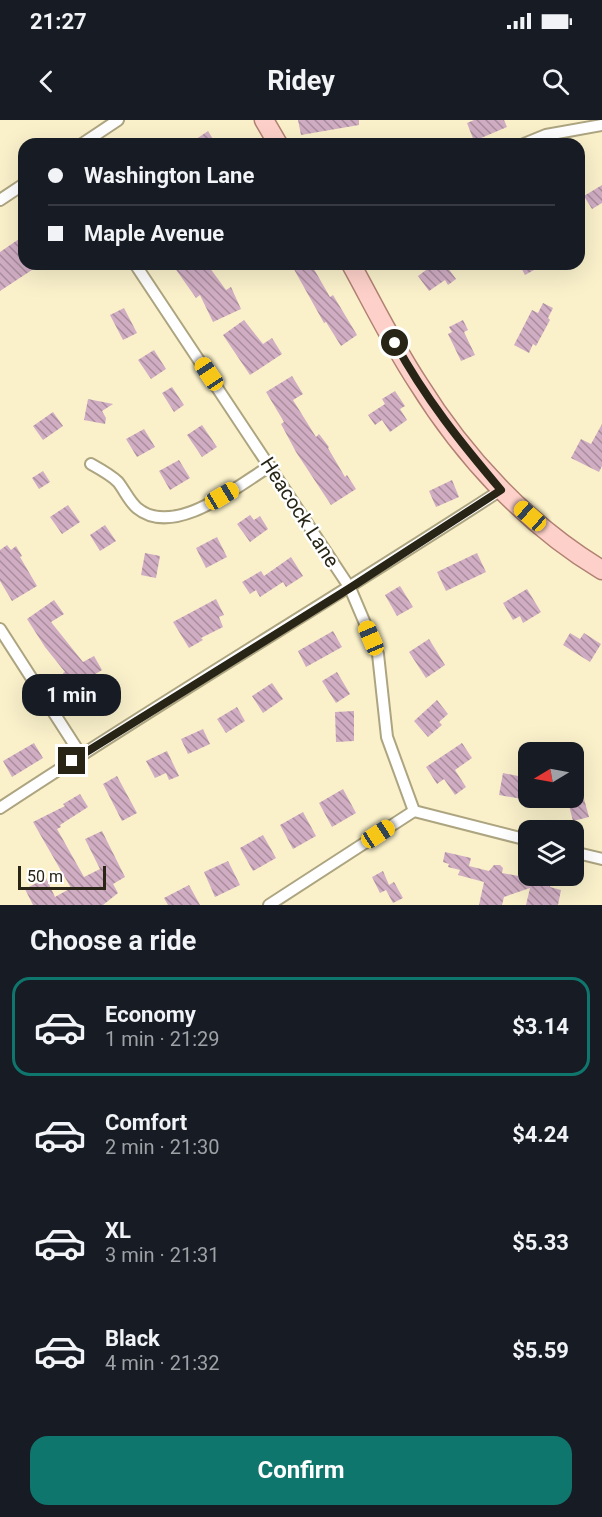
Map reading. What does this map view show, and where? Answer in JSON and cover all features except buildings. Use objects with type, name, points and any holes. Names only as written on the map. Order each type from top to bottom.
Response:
[{"type":"main road","points":[[264,120],[274,138]]},
{"type":"main road","points":[[354,270],[417,383],[450,429],[501,490],[560,541],[602,570]]},
{"type":"street","points":[[91,138],[118,120]]},
{"type":"street","points":[[539,138],[602,124]]},
{"type":"street","points":[[0,201],[18,188]]},
{"type":"street","name":"Heacock Lane","points":[[139,270],[350,588],[378,654],[387,737],[414,811]]},
{"type":"street","points":[[91,464],[116,480],[138,509],[148,514],[170,517],[203,507],[270,466]]},
{"type":"street","points":[[0,808],[350,588],[501,490]]},
{"type":"street","points":[[0,629],[81,755]]},
{"type":"street","points":[[269,905],[414,811],[518,837]]},
{"type":"street","points":[[584,855],[602,859]]},
{"type":"route","points":[[72,761],[350,588],[501,490],[450,429],[417,383],[395,343]]}]
